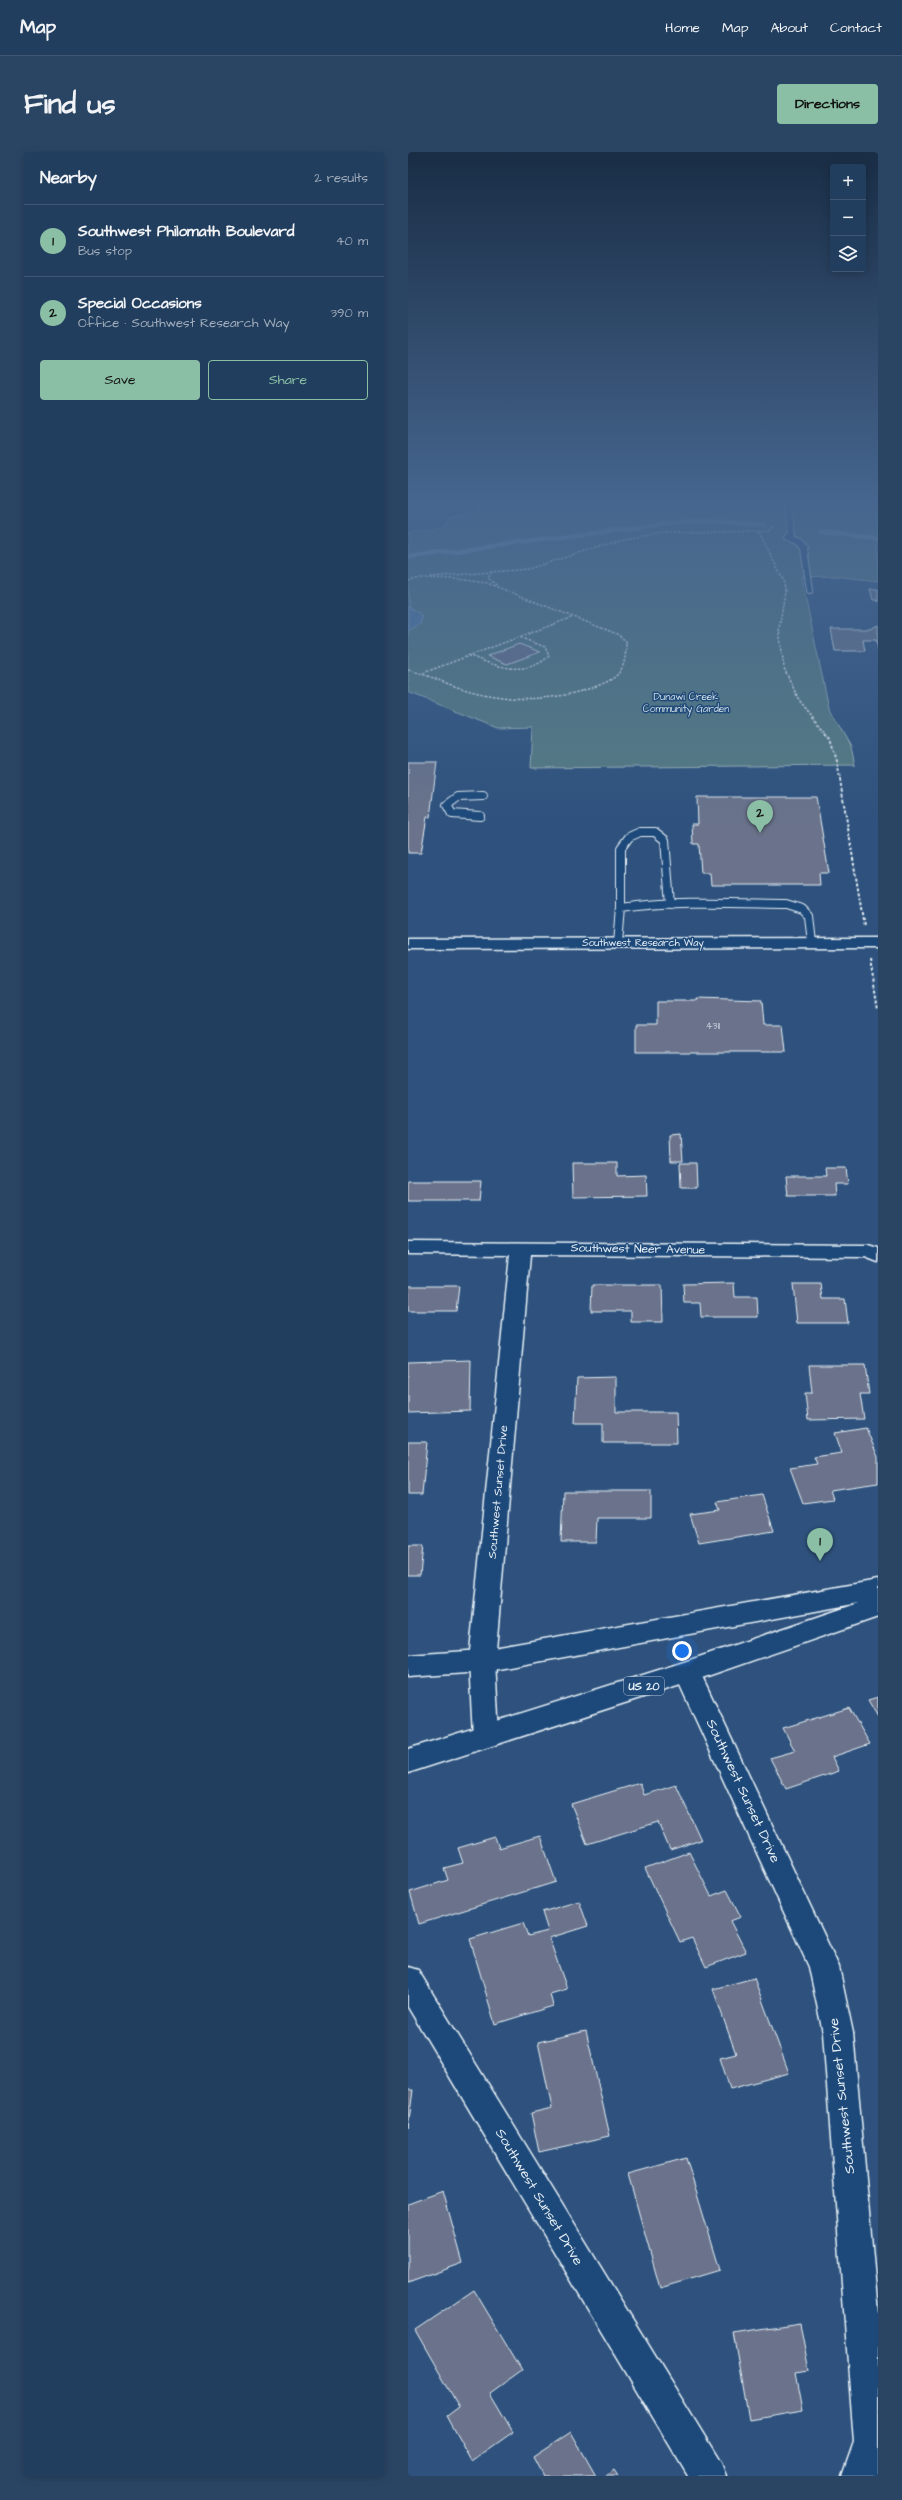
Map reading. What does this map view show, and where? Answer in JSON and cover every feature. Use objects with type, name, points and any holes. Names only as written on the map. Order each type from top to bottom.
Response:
[{"type":"main road","name":"Southwest Research Way","points":[[408,944],[873,943]]},
{"type":"main road","points":[[408,1666],[482,1662],[878,1590]]},
{"type":"main road","name":"US 20","points":[[408,1762],[687,1672],[878,1607]]},
{"type":"street","name":"Southwest Neer Avenue","points":[[408,1248],[521,1248],[873,1254]]},
{"type":"street","name":"Southwest Sunset Drive","points":[[486,1736],[482,1662],[521,1248]]},
{"type":"street","name":"Southwest Sunset Drive","points":[[687,1672],[826,1974],[838,2033],[872,2442],[860,2476]]},
{"type":"street","name":"Southwest Sunset Drive","points":[[408,1980],[708,2476]]},
{"type":"lane","points":[[480,816],[452,814],[448,805],[453,798],[460,796],[483,796]]},
{"type":"lane","points":[[618,943],[621,908],[621,848],[629,837],[640,832],[655,832],[665,840],[670,904]]},
{"type":"lane","points":[[621,908],[639,904],[786,904],[802,907],[809,915],[812,943]]},
{"type":"path","points":[[408,670],[423,674],[459,688],[487,695],[527,700],[569,696],[618,676],[624,671],[625,639],[554,609]]},
{"type":"path","points":[[782,609],[779,629],[780,648],[784,668],[799,700],[830,738],[837,761],[873,943],[878,1009]]},
{"type":"path","points":[[423,674],[468,655],[573,617]]},
{"type":"path","points":[[468,655],[504,668],[533,666],[547,660],[549,656],[545,647],[519,636]]},
{"type":"green space","name":"Dunawi Creek Community Garden","points":[[408,609],[808,609],[829,708],[851,747],[855,765],[531,768],[533,727],[498,728],[408,692]]},
{"type":"water","points":[[408,609],[412,609],[419,613],[422,618],[420,624],[408,631]]},
{"type":"building","points":[[878,625],[878,650],[876,640],[863,640],[865,651],[835,651],[831,629],[870,629]]},
{"type":"building","points":[[519,644],[540,652],[507,664],[487,656]]},
{"type":"building","points":[[408,762],[437,762],[430,817],[427,817],[421,853],[408,853]]},
{"type":"building","points":[[697,797],[816,797],[829,873],[819,873],[820,885],[711,885],[710,873],[701,873],[699,844],[693,844],[692,824],[698,824]]},
{"type":"building","points":[[697,999],[761,1001],[763,1025],[783,1025],[786,1052],[636,1052],[636,1025],[656,1025],[656,1001],[697,1001]]},
{"type":"building","points":[[681,1134],[683,1161],[671,1161],[670,1135]]},
{"type":"building","points":[[572,1163],[617,1163],[617,1176],[646,1175],[647,1196],[573,1197]]},
{"type":"building","points":[[680,1163],[696,1163],[697,1188],[681,1188]]},
{"type":"building","points":[[825,1168],[846,1168],[848,1184],[834,1184],[835,1196],[788,1196],[786,1176],[826,1176]]},
{"type":"building","points":[[408,1181],[481,1181],[479,1201],[408,1201]]},
{"type":"building","points":[[734,1283],[735,1297],[757,1297],[758,1317],[701,1317],[700,1303],[684,1303],[683,1284]]},
{"type":"building","points":[[793,1284],[821,1284],[823,1299],[845,1299],[848,1323],[797,1323]]},
{"type":"building","points":[[592,1285],[662,1285],[663,1322],[631,1322],[631,1311],[591,1311]]},
{"type":"building","points":[[408,1286],[459,1286],[456,1311],[408,1311]]},
{"type":"building","points":[[471,1360],[470,1411],[408,1413],[408,1362]]},
{"type":"building","points":[[809,1365],[865,1365],[869,1394],[860,1394],[864,1419],[808,1420],[805,1393],[812,1393]]},
{"type":"building","points":[[616,1377],[616,1412],[676,1412],[677,1443],[603,1443],[603,1423],[575,1423],[577,1378]]},
{"type":"building","points":[[866,1428],[878,1457],[878,1483],[830,1490],[833,1499],[803,1503],[790,1468],[817,1464],[814,1457],[842,1453],[835,1433]]},
{"type":"building","points":[[408,1442],[427,1442],[422,1495],[408,1495]]},
{"type":"building","points":[[563,1491],[651,1491],[651,1518],[597,1518],[596,1542],[561,1542]]},
{"type":"building","points":[[762,1495],[774,1531],[699,1543],[690,1514],[720,1510],[717,1502]]},
{"type":"building","points":[[408,1546],[423,1546],[420,1575],[408,1575]]},
{"type":"building","points":[[878,1697],[878,1717],[868,1700]]},
{"type":"building","points":[[849,1708],[870,1744],[832,1757],[839,1771],[786,1789],[770,1758],[795,1751],[783,1728]]},
{"type":"building","points":[[640,1783],[644,1795],[676,1785],[701,1840],[670,1850],[658,1822],[587,1844],[571,1804]]},
{"type":"building","points":[[540,1836],[556,1882],[419,1924],[410,1892],[448,1880],[444,1868],[463,1863],[458,1848],[495,1837],[499,1848]]},
{"type":"building","points":[[689,1852],[711,1896],[727,1890],[741,1917],[730,1921],[746,1952],[706,1967],[692,1938],[680,1942],[645,1868]]},
{"type":"building","points":[[579,1901],[588,1926],[549,1938],[567,1989],[550,1994],[553,2006],[495,2024],[470,1939],[523,1923],[528,1936],[548,1931],[542,1912]]},
{"type":"building","points":[[754,1978],[789,2073],[730,2089],[720,2058],[736,2054],[713,1989]]},
{"type":"building","points":[[586,2031],[610,2136],[539,2152],[531,2113],[552,2108],[538,2042]]},
{"type":"building","points":[[408,2090],[413,2090],[408,2128]]},
{"type":"building","points":[[686,2158],[720,2270],[660,2288],[628,2174]]},
{"type":"building","points":[[443,2191],[463,2263],[408,2283],[408,2204]]},
{"type":"building","points":[[474,2290],[522,2370],[490,2393],[513,2432],[472,2461],[447,2416],[459,2407],[415,2330]]},
{"type":"building","points":[[800,2323],[809,2371],[796,2373],[803,2410],[749,2419],[734,2333]]},
{"type":"building","points":[[571,2432],[596,2476],[543,2476],[533,2457]]},
{"type":"building","points":[[614,2470],[618,2476],[606,2476]]},
{"type":"place","name":"Special Occasions","points":[[760,833]]},
{"type":"place","name":"Southwest Philomath Boulevard","points":[[820,1561]]}]
